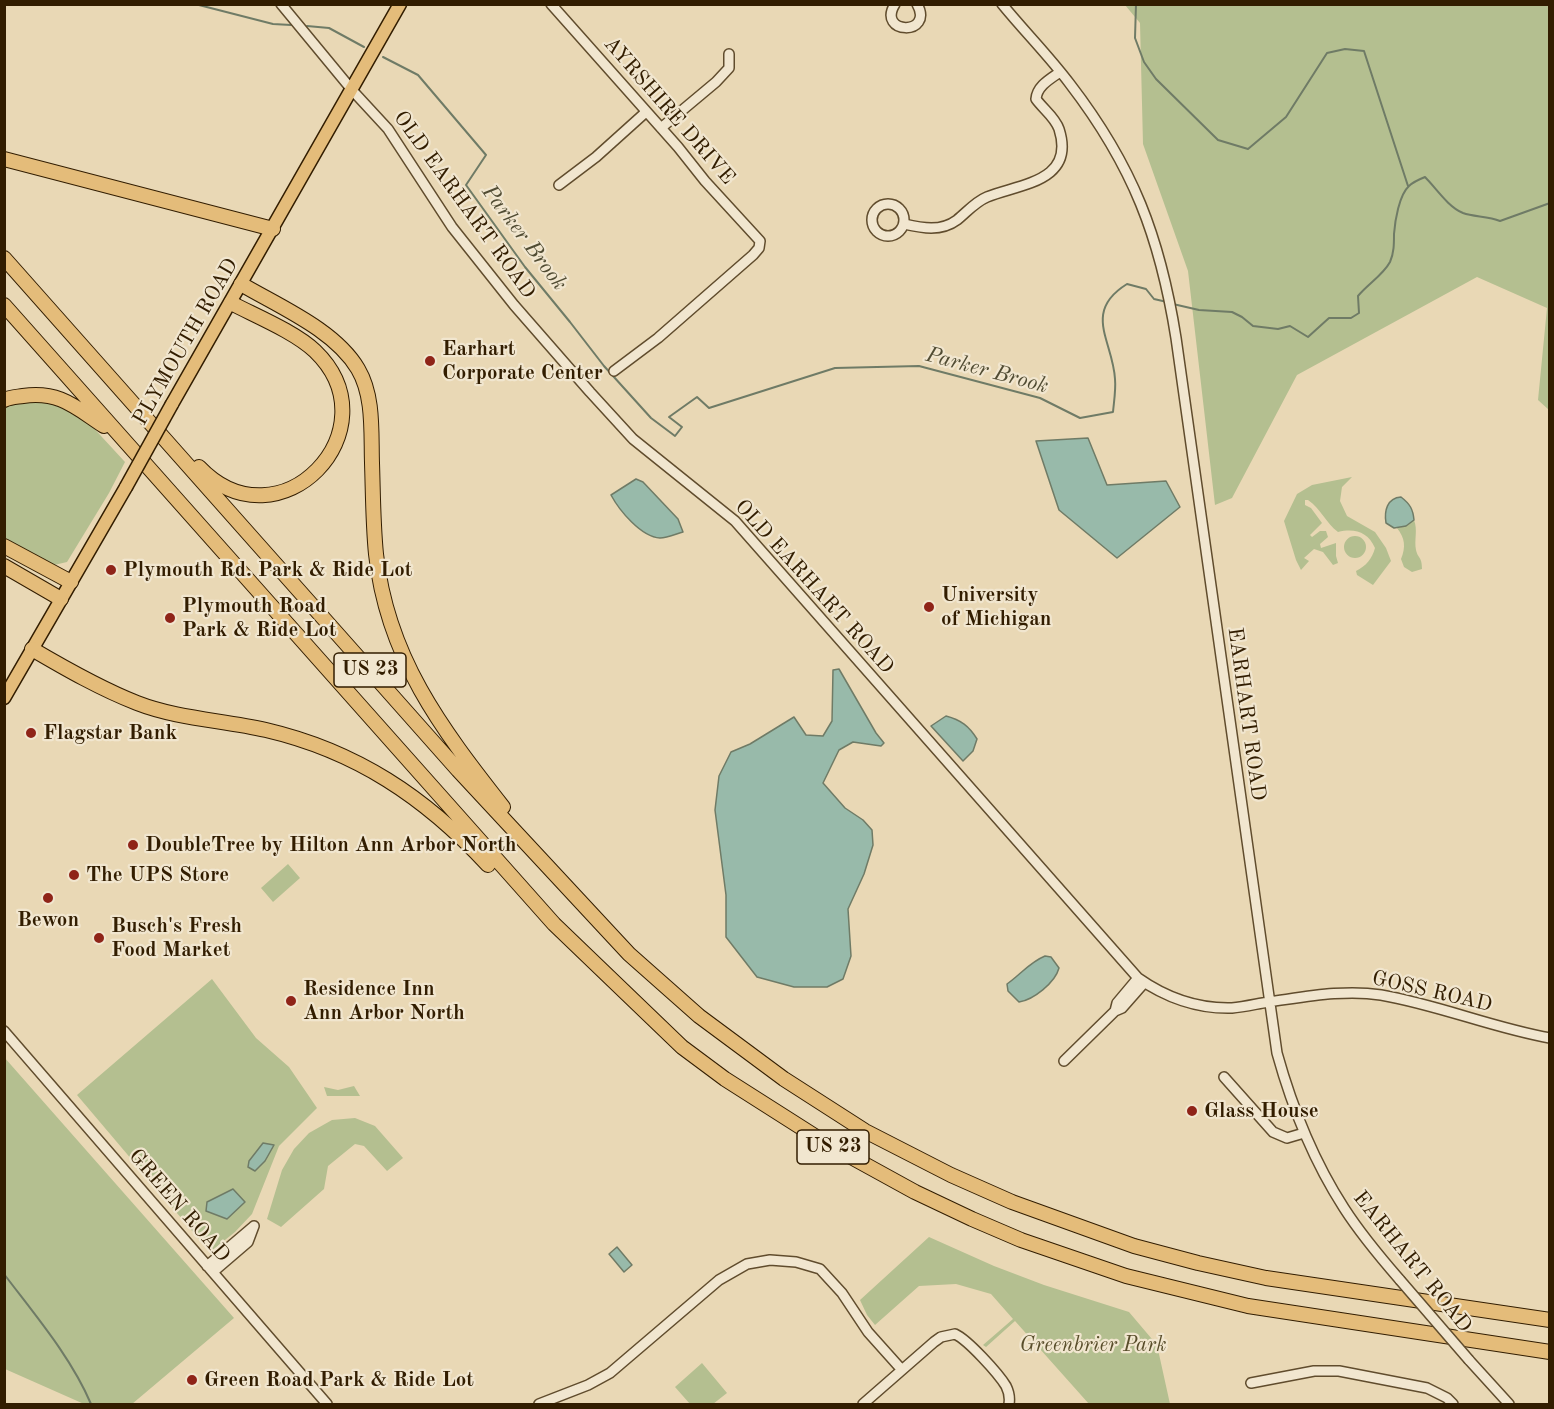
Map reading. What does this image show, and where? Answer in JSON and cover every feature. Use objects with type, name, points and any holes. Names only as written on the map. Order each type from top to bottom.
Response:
[{"type":"highway","points":[[4,159],[273,229]]},
{"type":"highway","name":"US 23","points":[[4,258],[458,770],[629,954],[725,1037],[824,1106],[951,1175],[1012,1202],[1134,1246],[1266,1278],[1550,1320]]},
{"type":"highway","points":[[241,284],[329,336],[344,349],[358,369],[366,385],[371,418],[376,555],[386,608],[401,652],[434,716],[565,886]]},
{"type":"highway","points":[[131,399],[207,475],[231,489],[252,495],[274,493],[294,488],[316,473],[330,455],[339,433],[342,412],[338,385],[327,365],[314,350],[298,338],[231,303]]},
{"type":"highway","name":"US 23","points":[[4,305],[532,900],[573,943],[682,1047],[755,1098],[876,1172],[972,1219],[1058,1253],[1126,1276],[1248,1306],[1550,1352]]},
{"type":"highway","points":[[4,400],[36,395],[55,396],[77,406],[122,438]]},
{"type":"highway","points":[[4,546],[71,582]]},
{"type":"highway","points":[[4,566],[61,599]]},
{"type":"highway","points":[[32,649],[98,686],[138,704],[188,717],[265,730],[303,740],[340,754],[397,784],[442,819],[473,849],[573,956],[637,1013],[682,1047]]},
{"type":"main road","name":"PLYMOUTH ROAD","points":[[4,698],[400,4]]},
{"type":"street","name":"OLD EARHART ROAD","points":[[281,4],[352,90],[388,129],[459,235],[514,305],[590,392],[633,439],[735,521],[1141,980],[1173,998],[1197,1005],[1231,1008],[1269,1002]]},
{"type":"street","name":"AYRSHIRE DRIVE","points":[[551,4],[760,241],[759,248],[753,255],[658,338],[614,371]]},
{"type":"street","points":[[895,4],[891,12],[894,22],[897,26],[906,29],[918,22],[921,13],[917,4]]},
{"type":"street","name":"EARHART ROAD","points":[[1002,4],[1060,72],[1101,126],[1129,174],[1143,207],[1164,277],[1171,308],[1269,1002],[1277,1053],[1287,1089],[1317,1162],[1343,1207],[1400,1280],[1509,1404]]},
{"type":"street","points":[[662,128],[729,68],[729,54]]},
{"type":"street","points":[[904,224],[928,229],[949,225],[984,198],[1034,182],[1051,172],[1061,153],[1058,127],[1036,99],[1042,85],[1060,72]]},
{"type":"street","points":[[559,185],[596,157],[646,112]]},
{"type":"street","points":[[1064,1061],[1115,1011],[1117,1003],[1141,980]]},
{"type":"street","name":"GOSS ROAD","points":[[1269,1002],[1353,993],[1380,995],[1550,1038]]},
{"type":"street","name":"GREEN ROAD","points":[[4,1031],[327,1404]]},
{"type":"street","points":[[1224,1077],[1273,1132],[1287,1138],[1304,1133]]},
{"type":"street","points":[[254,1226],[248,1242],[210,1269],[254,1226]]},
{"type":"street","points":[[539,1404],[588,1385],[610,1373],[719,1280],[747,1264],[770,1260],[796,1262],[820,1269],[842,1293],[868,1332],[902,1370]]},
{"type":"street","points":[[863,1404],[934,1342],[941,1337],[955,1334],[968,1343],[1006,1385],[1009,1404]]},
{"type":"street","points":[[1251,1383],[1314,1371],[1339,1371],[1427,1388],[1447,1398],[1453,1404]]},
{"type":"green space","points":[[1125,5],[1549,5],[1549,410],[1538,400],[1547,308],[1477,277],[1297,375],[1232,498],[1215,505],[1188,271],[1143,144],[1140,23]]},
{"type":"green space","points":[[49,399],[78,411],[125,462],[67,562],[54,565],[5,538],[5,407],[9,404]]},
{"type":"green space","points":[[1352,477],[1342,487],[1340,501],[1347,516],[1375,532],[1386,548],[1391,561],[1373,585],[1357,575],[1356,571],[1368,562],[1375,548],[1365,535],[1355,531],[1338,532],[1313,504],[1305,500],[1305,505],[1311,508],[1322,523],[1310,535],[1312,537],[1320,531],[1326,531],[1328,537],[1320,544],[1321,548],[1336,543],[1338,563],[1333,565],[1323,552],[1314,549],[1304,558],[1309,561],[1301,570],[1284,521],[1297,494],[1312,485]]},
{"type":"green space","points":[[1414,520],[1416,550],[1422,569],[1412,572],[1404,567],[1401,559],[1404,543],[1397,528],[1406,526]]},
{"type":"green space","points":[[1355,536],[1365,543],[1366,547],[1359,557],[1355,558],[1345,551],[1344,547],[1351,537]]},
{"type":"green space","points":[[288,864],[300,878],[273,902],[261,888]]},
{"type":"green space","points":[[212,979],[256,1038],[289,1067],[317,1108],[279,1146],[252,1214],[235,1232],[210,1252],[77,1095]]},
{"type":"green space","points":[[4,1057],[234,1318],[132,1404],[84,1404],[5,1369]]},
{"type":"green space","points":[[354,1086],[360,1096],[327,1096],[324,1087],[338,1090]]},
{"type":"green space","points":[[355,1118],[375,1126],[403,1158],[387,1171],[364,1146],[355,1144],[328,1166],[324,1189],[281,1227],[267,1219],[282,1170],[294,1149],[309,1133],[332,1120]]},
{"type":"green space","name":"Greenbrier Park","points":[[929,1237],[1044,1285],[1129,1312],[1157,1345],[1170,1404],[1089,1404],[1015,1321],[986,1347],[983,1345],[1013,1319],[991,1294],[956,1284],[919,1286],[875,1325],[860,1300]]},
{"type":"green space","points":[[702,1363],[727,1393],[713,1404],[690,1404],[675,1387]]},
{"type":"shaded area","points":[[1088,438],[1107,485],[1166,481],[1180,507],[1117,558],[1059,510],[1036,441]]},
{"type":"shaded area","points":[[636,479],[643,482],[678,519],[683,532],[663,538],[653,536],[638,528],[625,515],[611,495]]},
{"type":"shaded area","points":[[1401,497],[1410,507],[1414,520],[1406,526],[1394,528],[1386,523],[1386,510],[1392,500]]},
{"type":"shaded area","points":[[839,669],[884,743],[881,746],[853,742],[839,750],[823,783],[845,808],[863,820],[872,830],[873,845],[864,874],[848,909],[851,956],[843,979],[827,987],[794,987],[757,977],[726,937],[726,895],[715,810],[719,776],[731,752],[750,744],[794,717],[806,735],[823,736],[832,721],[833,670]]},
{"type":"shaded area","points":[[946,716],[964,724],[977,739],[973,751],[963,761],[931,726]]},
{"type":"shaded area","points":[[1045,956],[1051,957],[1059,968],[1057,974],[1043,990],[1019,1002],[1008,991],[1007,984]]},
{"type":"shaded area","points":[[263,1143],[274,1145],[265,1161],[255,1171],[248,1167],[249,1161]]},
{"type":"shaded area","points":[[233,1189],[245,1202],[227,1219],[206,1211],[207,1202]]},
{"type":"shaded area","points":[[617,1247],[632,1265],[624,1272],[609,1254]]},
{"type":"waterway","name":"Parker Brook","points":[[195,4],[273,24],[291,25]]},
{"type":"waterway","points":[[1136,4],[1135,38],[1144,62],[1156,79],[1218,140],[1248,149],[1286,117],[1327,53],[1345,49],[1364,51],[1408,186]]},
{"type":"waterway","name":"Parker Brook","points":[[307,26],[329,28],[364,47]]},
{"type":"waterway","name":"Parker Brook","points":[[383,57],[418,75],[486,155],[466,185],[525,267],[604,366],[651,418],[675,436],[682,427],[669,417],[697,397],[709,408],[835,368],[919,366],[1040,398],[1080,418],[1113,412],[1115,379],[1103,328],[1106,305],[1113,295],[1127,284],[1146,289],[1154,299],[1167,302]]},
{"type":"waterway","name":"Parker Brook","points":[[1173,304],[1199,310],[1232,312],[1253,326],[1278,329],[1290,326],[1308,337],[1329,318],[1351,318],[1359,313],[1358,296],[1390,262],[1400,202],[1406,190],[1415,182],[1425,177],[1447,202],[1463,213],[1500,221],[1550,203]]},
{"type":"waterway","points":[[4,1274],[63,1353],[91,1404]]},
{"type":"place","name":"Earhart Corporate Center","points":[[430,361]]},
{"type":"place","name":"Plymouth Rd. Park & Ride Lot","points":[[111,570]]},
{"type":"place","name":"University of Michigan","points":[[929,607]]},
{"type":"place","name":"Plymouth Road Park & Ride Lot","points":[[170,618]]},
{"type":"place","name":"Flagstar Bank","points":[[31,733]]},
{"type":"place","name":"DoubleTree by Hilton Ann Arbor North","points":[[133,845]]},
{"type":"place","name":"The UPS Store","points":[[74,875]]},
{"type":"place","name":"Bewon","points":[[48,898]]},
{"type":"place","name":"Busch's Fresh Food Market","points":[[99,938]]},
{"type":"place","name":"Residence Inn Ann Arbor North","points":[[291,1001]]},
{"type":"place","name":"Glass House","points":[[1192,1111]]},
{"type":"place","name":"Green Road Park & Ride Lot","points":[[192,1380]]}]
